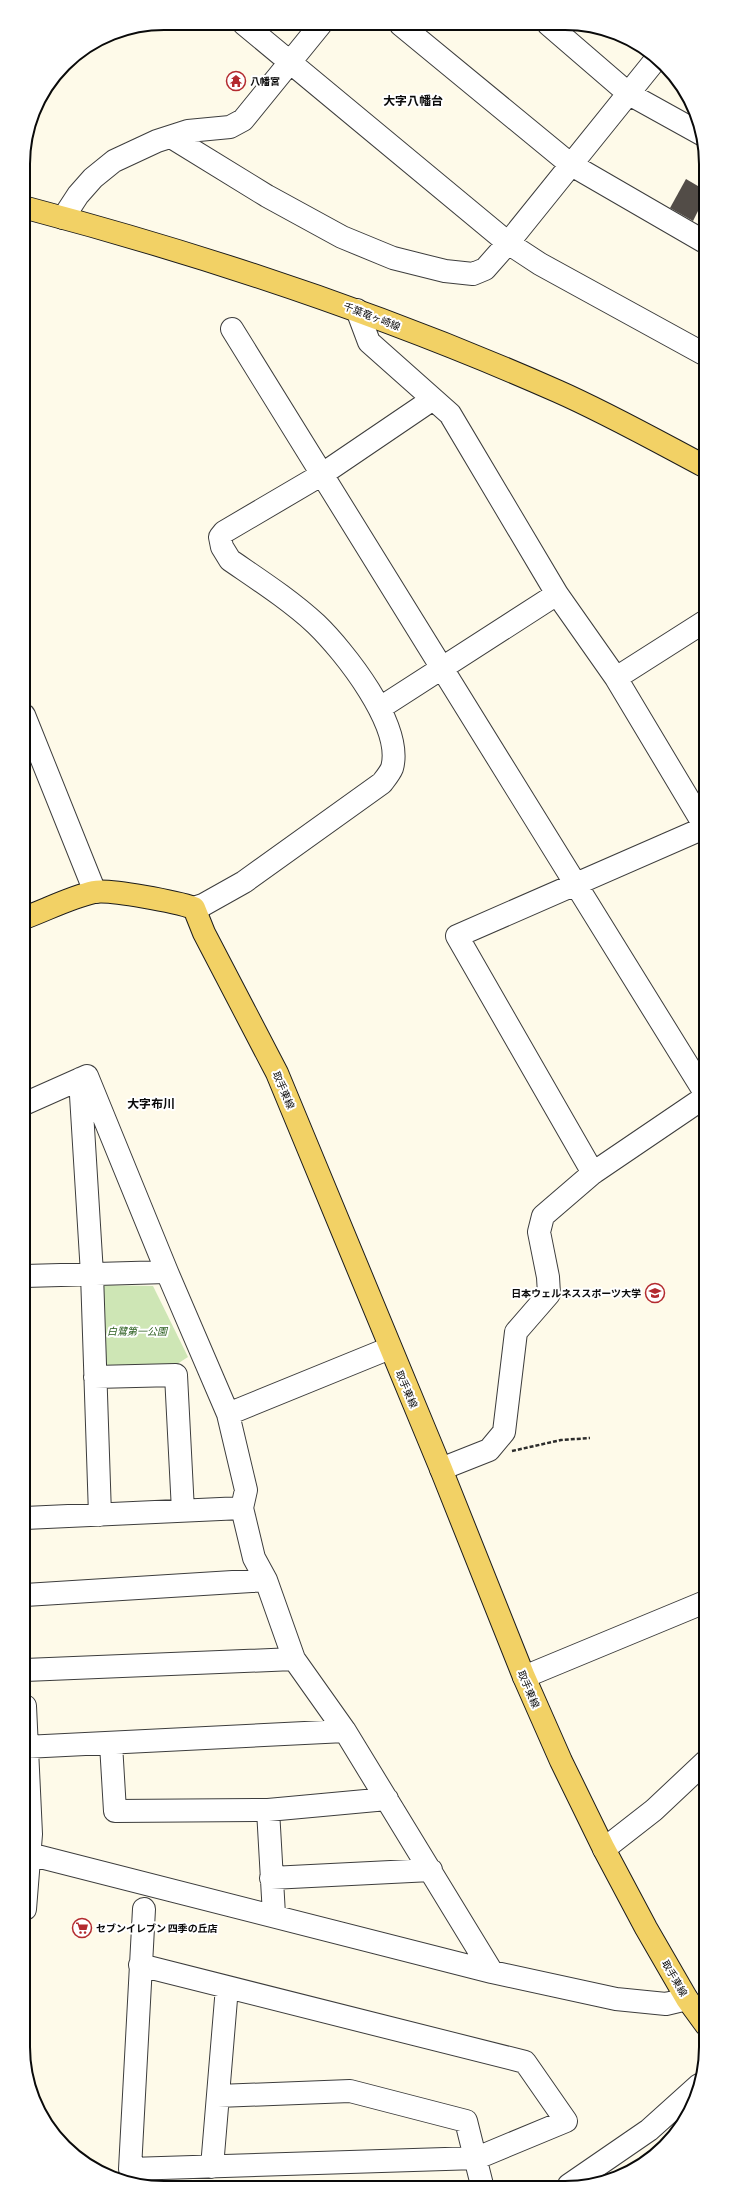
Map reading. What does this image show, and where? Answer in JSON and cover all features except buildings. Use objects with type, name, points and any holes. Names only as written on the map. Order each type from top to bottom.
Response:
[{"type":"main road","name":"千葉竜ヶ崎線","points":[[30,209],[200,258],[357,310],[558,392],[699,463]]},
{"type":"main road","points":[[30,916],[95,892],[133,895],[183,904],[194,908]]},
{"type":"main road","name":"取手東線","points":[[194,908],[204,933],[277,1073],[441,1469],[524,1677],[561,1762],[604,1849],[687,1999],[699,2015]]},
{"type":"street","points":[[252,30],[291,61],[508,243],[540,264],[699,351]]},
{"type":"street","points":[[63,218],[78,195],[93,178],[114,161],[188,131],[230,127],[243,120],[316,30]]},
{"type":"street","points":[[408,30],[570,164],[699,239]]},
{"type":"street","points":[[554,30],[629,94],[694,129]]},
{"type":"street","points":[[171,137],[267,196],[335,233],[393,258],[445,271],[473,274],[485,269],[508,243],[570,164],[653,63]]},
{"type":"street","points":[[357,310],[369,342],[450,414],[557,594],[616,678],[699,819]]},
{"type":"street","points":[[232,329],[699,1085]]},
{"type":"street","points":[[194,908],[203,905],[244,882],[382,783],[392,768],[393,748],[380,708],[349,662],[316,625],[230,560],[222,547],[220,538],[224,532],[321,475],[433,399]]},
{"type":"street","points":[[380,708],[557,594]]},
{"type":"street","points":[[616,678],[699,625]]},
{"type":"street","points":[[30,730],[95,892]]},
{"type":"street","points":[[593,1173],[457,936],[699,829]]},
{"type":"street","points":[[30,1101],[87,1076],[167,1272],[228,1414],[246,1490],[242,1508],[254,1558],[266,1580],[294,1659],[345,1731],[492,1972]]},
{"type":"street","points":[[80,1079],[92,1274],[100,1515]]},
{"type":"street","points":[[441,1469],[489,1450],[504,1432],[516,1332],[549,1294],[548,1277],[539,1232],[543,1216],[593,1173],[699,1100]]},
{"type":"street","points":[[30,1276],[167,1272]]},
{"type":"street","points":[[228,1414],[390,1348]]},
{"type":"street","points":[[96,1377],[176,1375],[183,1511]]},
{"type":"street","points":[[30,1518],[242,1508]]},
{"type":"street","points":[[30,1596],[266,1580]]},
{"type":"street","points":[[524,1677],[699,1605]]},
{"type":"street","points":[[30,1670],[294,1659]]},
{"type":"street","points":[[30,1747],[345,1731]]},
{"type":"street","points":[[111,1744],[116,1811],[268,1810],[387,1799]]},
{"type":"street","points":[[604,1849],[654,1810],[699,1768]]},
{"type":"street","points":[[268,1810],[274,1915]]},
{"type":"street","points":[[30,1854],[492,1972],[616,1999],[666,2004],[687,1999]]},
{"type":"street","points":[[271,1878],[431,1870]]},
{"type":"street","points":[[140,1965],[526,2062],[566,2121],[477,2158],[130,2170],[140,1965],[144,1909]]},
{"type":"street","points":[[212,2167],[227,1986]]},
{"type":"street","points":[[218,2096],[350,2091],[466,2121],[477,2158],[481,2181]]},
{"type":"street","points":[[575,2181],[649,2130],[691,2092]]},
{"type":"path","points":[[510,1451],[561,1440],[590,1438]]},
{"type":"green space","name":"白鷺第一公園","points":[[100,1285],[153,1286],[188,1357],[174,1366],[104,1368]]},
{"type":"place","name":"八幡宮","points":[[236,81]]},
{"type":"place","name":"日本ウェルネススポーツ大学","points":[[655,1293]]},
{"type":"place","name":"セブンイレブン 四季の丘店","points":[[82,1928]]},
{"type":"district","name":"大字八幡台","points":[[413,101]]},
{"type":"district","name":"大字布川","points":[[151,1104]]}]
